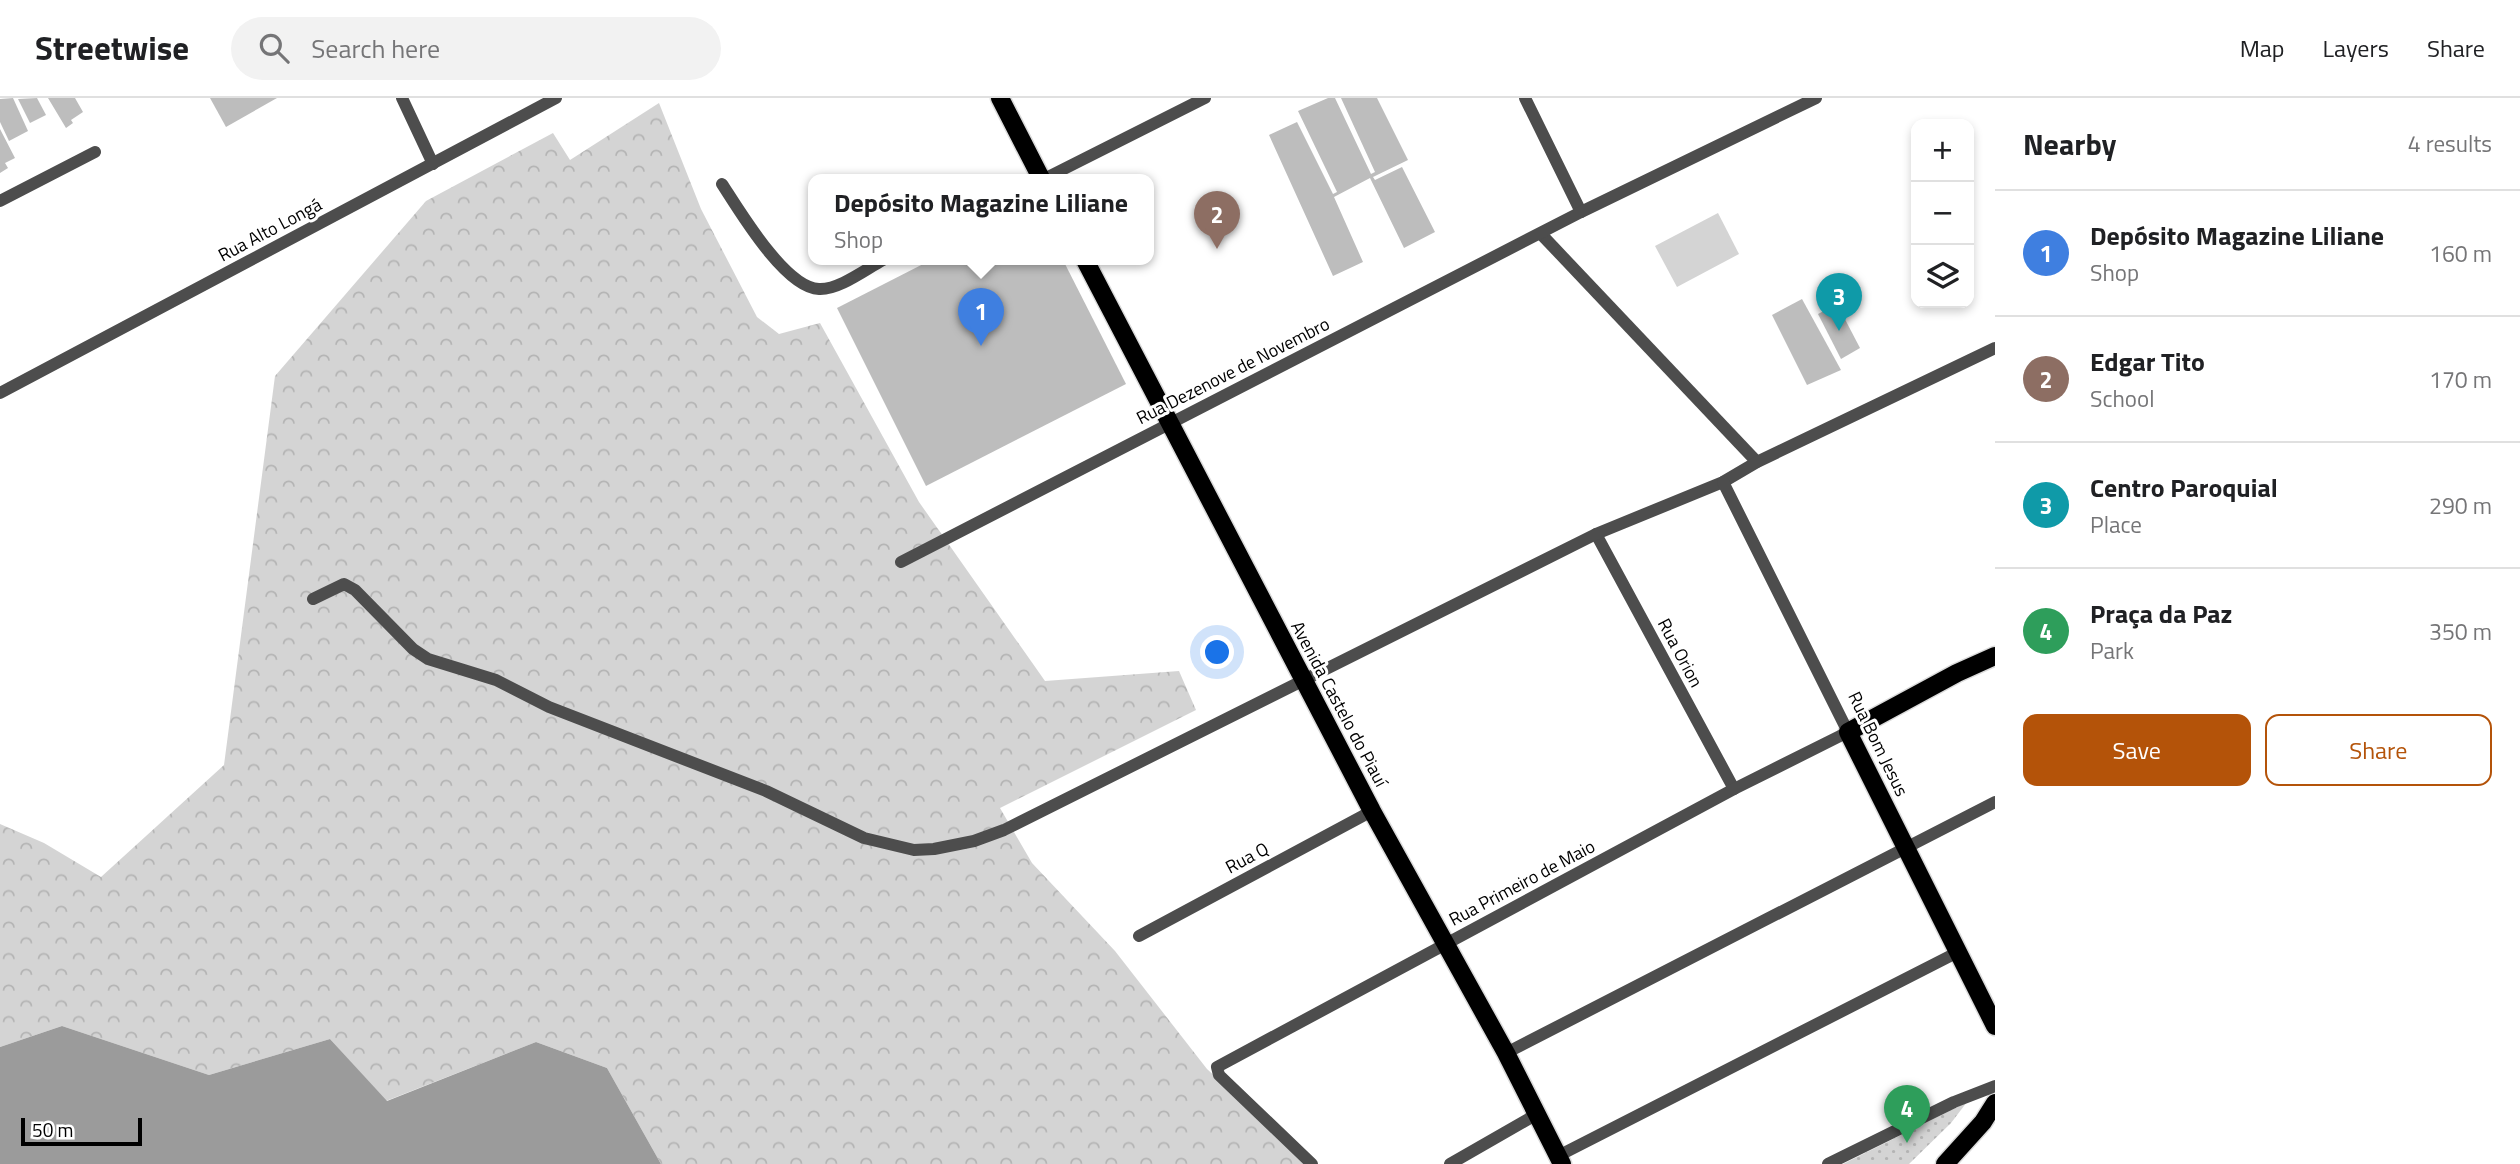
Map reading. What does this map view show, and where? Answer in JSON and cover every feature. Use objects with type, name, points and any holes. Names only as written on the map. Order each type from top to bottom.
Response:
[{"type":"main road","points":[[1000,98],[1039,174]]},
{"type":"main road","name":"Avenida Castelo do Piauí","points":[[1088,265],[1372,811],[1506,1052],[1560,1160]]},
{"type":"main road","points":[[1848,732],[1957,673],[1995,656]]},
{"type":"main road","name":"Rua Bom Jesus","points":[[1848,732],[1995,1026]]},
{"type":"main road","points":[[1945,1164],[1989,1122],[1995,1103]]},
{"type":"street","points":[[402,98],[433,164]]},
{"type":"street","name":"Rua Alto Longá","points":[[0,393],[556,98]]},
{"type":"street","points":[[1054,174],[1205,98]]},
{"type":"street","points":[[1525,98],[1581,212]]},
{"type":"street","name":"Rua Dezenove de Novembro","points":[[901,562],[1581,212],[1816,98]]},
{"type":"street","points":[[0,201],[95,152]]},
{"type":"street","points":[[722,184],[774,257],[808,286],[821,289],[832,286],[873,265]]},
{"type":"street","points":[[1541,234],[1758,462]]},
{"type":"street","points":[[313,600],[344,584],[355,590],[413,649],[428,659],[496,680],[549,707],[766,791],[864,838],[914,850],[963,844],[1004,830],[1596,534],[1723,482],[1758,462],[1995,348]]},
{"type":"street","name":"Rua Bom Jesus","points":[[1723,482],[1848,732]]},
{"type":"street","name":"Rua Orion","points":[[1596,534],[1734,789]]},
{"type":"street","name":"Rua Primeiro de Maio","points":[[1312,1164],[1215,1070],[1734,789],[1848,732]]},
{"type":"street","points":[[1506,1052],[1904,846],[1995,802]]},
{"type":"street","name":"Rua Q","points":[[1139,936],[1372,811]]},
{"type":"street","points":[[1560,1160],[1958,952]]},
{"type":"street","points":[[1828,1164],[1954,1102],[1995,1086]]},
{"type":"street","points":[[1450,1164],[1537,1114]]},
{"type":"green space","points":[[659,103],[701,209],[757,317],[779,334],[820,323],[919,502],[1045,681],[1179,671],[1196,710],[1000,808],[1032,863],[1115,951],[1207,1069],[1310,1164],[661,1164],[607,1068],[536,1042],[386,1101],[330,1039],[209,1075],[62,1026],[0,1047],[0,824],[44,843],[101,877],[224,765],[275,376],[426,201],[553,133],[570,160]]},
{"type":"green space","points":[[1718,213],[1739,254],[1677,287],[1655,246]]},
{"type":"green space","points":[[1967,1102],[1951,1123],[1909,1164],[1843,1164]]},
{"type":"shaded area","points":[[62,1026],[209,1075],[330,1039],[387,1101],[536,1042],[607,1068],[661,1164],[0,1164],[0,1047]]},
{"type":"building","points":[[13,98],[28,131],[9,141],[0,122],[0,99]]},
{"type":"building","points":[[37,98],[46,115],[30,123],[18,99]]},
{"type":"building","points":[[48,98],[75,98],[83,112],[71,120],[73,123],[66,128]]},
{"type":"building","points":[[210,98],[277,98],[226,127]]},
{"type":"building","points":[[1328,98],[1335,98],[1371,174],[1375,172],[1341,98],[1377,98],[1408,160],[1373,177],[1375,180],[1402,167],[1435,232],[1404,248],[1370,178],[1334,197],[1363,262],[1333,276],[1269,135],[1297,122],[1333,194],[1337,192],[1298,111]]},
{"type":"building","points":[[0,129],[15,158],[5,163],[8,168],[0,173]]},
{"type":"building","points":[[921,265],[1066,265],[1126,384],[926,486],[837,308]]},
{"type":"building","points":[[1802,299],[1841,370],[1807,385],[1772,315]]},
{"type":"building","points":[[1837,304],[1860,348],[1841,359],[1818,314]]},
{"type":"place","name":"Edgar Tito","points":[[1217,249]]},
{"type":"place","name":"Centro Paroquial","points":[[1839,331]]},
{"type":"place","name":"Depósito Magazine Liliane","points":[[981,346]]},
{"type":"place","name":"Praça da Paz","points":[[1907,1143]]}]
